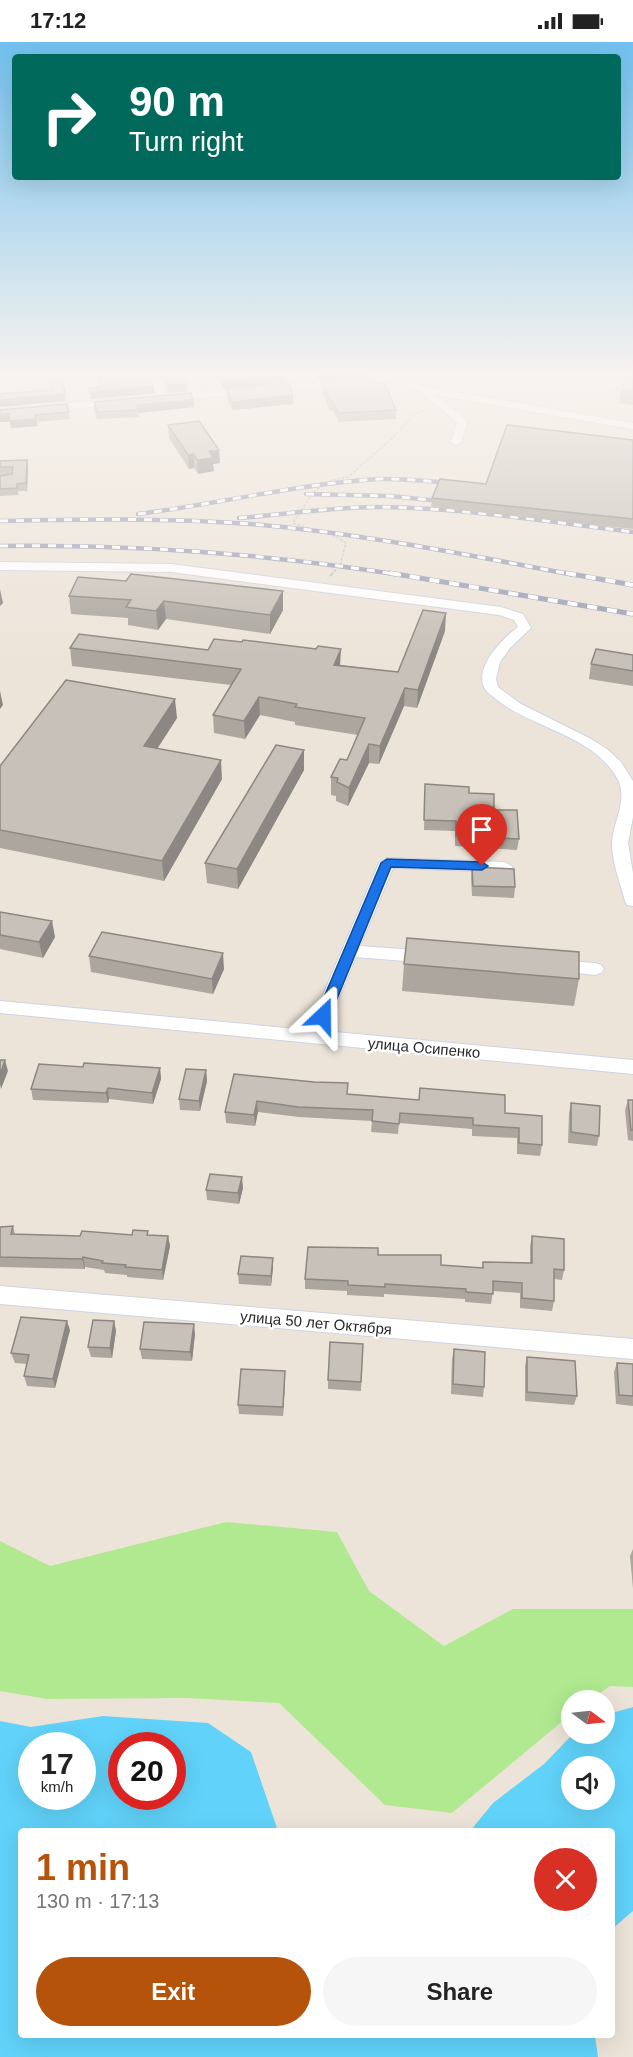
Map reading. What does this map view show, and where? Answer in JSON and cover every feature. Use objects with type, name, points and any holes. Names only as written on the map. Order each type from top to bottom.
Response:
[{"type":"street","points":[[0,566],[171,568],[501,611],[519,617],[525,628],[505,644],[498,656],[489,674],[491,687],[510,704],[582,739],[612,759],[627,783],[630,802],[631,811],[620,842],[633,901]]},
{"type":"street","points":[[314,1037],[387,863],[505,867]]},
{"type":"street","points":[[350,951],[443,958]]},
{"type":"street","points":[[537,965],[595,969]]},
{"type":"street","name":"улица Осипенко","points":[[0,1007],[633,1067]]},
{"type":"street","name":"улица 50 лет Октября","points":[[0,1295],[633,1349]]},
{"type":"path","points":[[331,588],[330,574],[340,565],[346,543],[337,537],[294,523],[314,491],[333,480],[348,477],[361,466]]},
{"type":"green space","points":[[226,1522],[337,1532],[369,1591],[444,1646],[513,1609],[633,1609],[633,1687],[610,1686],[604,1690],[561,1690],[561,1722],[452,1813],[385,1805],[279,1703],[186,1698],[47,1699],[0,1691],[0,1541],[50,1566]]},
{"type":"water","points":[[633,1707],[633,1911],[615,1926],[615,1828],[472,1828],[493,1803],[544,1764],[563,1744],[615,1744],[615,1712]]},
{"type":"water","points":[[103,1716],[208,1723],[251,1752],[277,1828],[18,1828],[18,2038],[595,2038],[598,2057],[0,2057],[0,1721],[31,1727]]},
{"type":"building","points":[[27,466],[26,483],[17,484],[17,488],[0,489],[0,476],[12,474],[13,467],[0,467]]},
{"type":"building","points":[[492,466],[633,466],[633,519],[432,498],[440,479],[486,484]]},
{"type":"building","points":[[131,574],[283,591],[270,615],[164,601],[156,611],[126,607],[131,600],[69,596],[78,577],[126,581]]},
{"type":"building","points":[[423,610],[446,613],[418,690],[405,688],[380,746],[369,744],[349,788],[337,782],[338,778],[331,777],[340,759],[347,760],[365,718],[295,707],[297,704],[259,697],[244,721],[213,715],[241,669],[70,648],[79,634],[208,650],[214,639],[242,642],[243,640],[316,649],[318,646],[341,649],[334,665],[398,672]]},
{"type":"building","points":[[596,649],[633,655],[633,671],[591,664]]},
{"type":"building","points":[[66,680],[175,699],[144,746],[221,760],[162,861],[0,830],[0,766]]},
{"type":"building","points":[[276,745],[304,750],[237,869],[205,863]]},
{"type":"building","points":[[425,784],[469,787],[469,793],[494,794],[494,810],[517,810],[519,839],[456,836],[456,821],[424,820]]},
{"type":"building","points":[[472,867],[514,869],[515,887],[473,886]]},
{"type":"building","points":[[0,912],[52,921],[39,942],[0,935]]},
{"type":"building","points":[[102,932],[223,953],[212,979],[89,956]]},
{"type":"building","points":[[407,938],[579,952],[579,979],[404,964]]},
{"type":"building","points":[[0,1060],[5,1060],[0,1075]]},
{"type":"building","points":[[84,1063],[160,1068],[152,1093],[108,1088],[106,1093],[31,1089],[39,1064],[83,1067]]},
{"type":"building","points":[[186,1069],[206,1070],[199,1101],[179,1099]]},
{"type":"building","points":[[234,1074],[348,1083],[347,1094],[419,1100],[420,1088],[505,1095],[505,1113],[542,1116],[542,1145],[519,1143],[519,1128],[473,1125],[473,1118],[400,1113],[399,1124],[372,1121],[373,1110],[298,1107],[257,1101],[254,1115],[225,1112]]},
{"type":"building","points":[[628,1100],[633,1100],[633,1130],[631,1130]]},
{"type":"building","points":[[571,1103],[600,1106],[599,1136],[571,1132]]},
{"type":"building","points":[[210,1174],[242,1177],[238,1193],[206,1190]]},
{"type":"building","points":[[13,1226],[11,1234],[80,1236],[82,1231],[132,1235],[133,1230],[148,1231],[147,1235],[168,1236],[162,1270],[125,1267],[126,1265],[102,1263],[103,1261],[83,1257],[82,1259],[0,1257],[0,1227]]},
{"type":"building","points":[[532,1236],[564,1239],[564,1270],[554,1269],[554,1301],[522,1298],[522,1283],[493,1281],[493,1294],[466,1292],[466,1289],[385,1284],[385,1287],[348,1285],[348,1281],[305,1279],[308,1247],[378,1248],[378,1255],[441,1255],[441,1265],[483,1268],[483,1262],[532,1263]]},
{"type":"building","points":[[241,1256],[273,1258],[271,1276],[238,1274]]},
{"type":"building","points":[[21,1317],[67,1321],[53,1379],[24,1376],[29,1355],[11,1353]]},
{"type":"building","points":[[93,1320],[114,1321],[110,1348],[88,1347]]},
{"type":"building","points":[[144,1322],[194,1324],[190,1352],[140,1349]]},
{"type":"building","points":[[330,1342],[363,1344],[361,1382],[328,1380]]},
{"type":"building","points":[[454,1349],[485,1352],[484,1387],[453,1384]]},
{"type":"building","points":[[527,1357],[575,1361],[577,1396],[527,1392]]},
{"type":"building","points":[[617,1363],[633,1364],[633,1396],[619,1395]]},
{"type":"building","points":[[241,1369],[285,1371],[283,1407],[238,1405]]},
{"type":"railway","points":[[138,514],[288,490],[378,479],[456,483]]},
{"type":"railway","points":[[306,494],[389,496],[430,500]]},
{"type":"railway","points":[[239,518],[346,508],[413,508],[507,516],[633,532]]},
{"type":"railway","points":[[0,521],[125,520],[251,524],[372,539],[575,575]]},
{"type":"railway","points":[[0,546],[101,547],[201,552],[301,561],[401,575]]},
{"type":"railway","points":[[390,573],[633,614]]},
{"type":"railway","points":[[566,573],[633,585]]},
{"type":"route","points":[[323,1016],[387,863],[482,866]]}]
